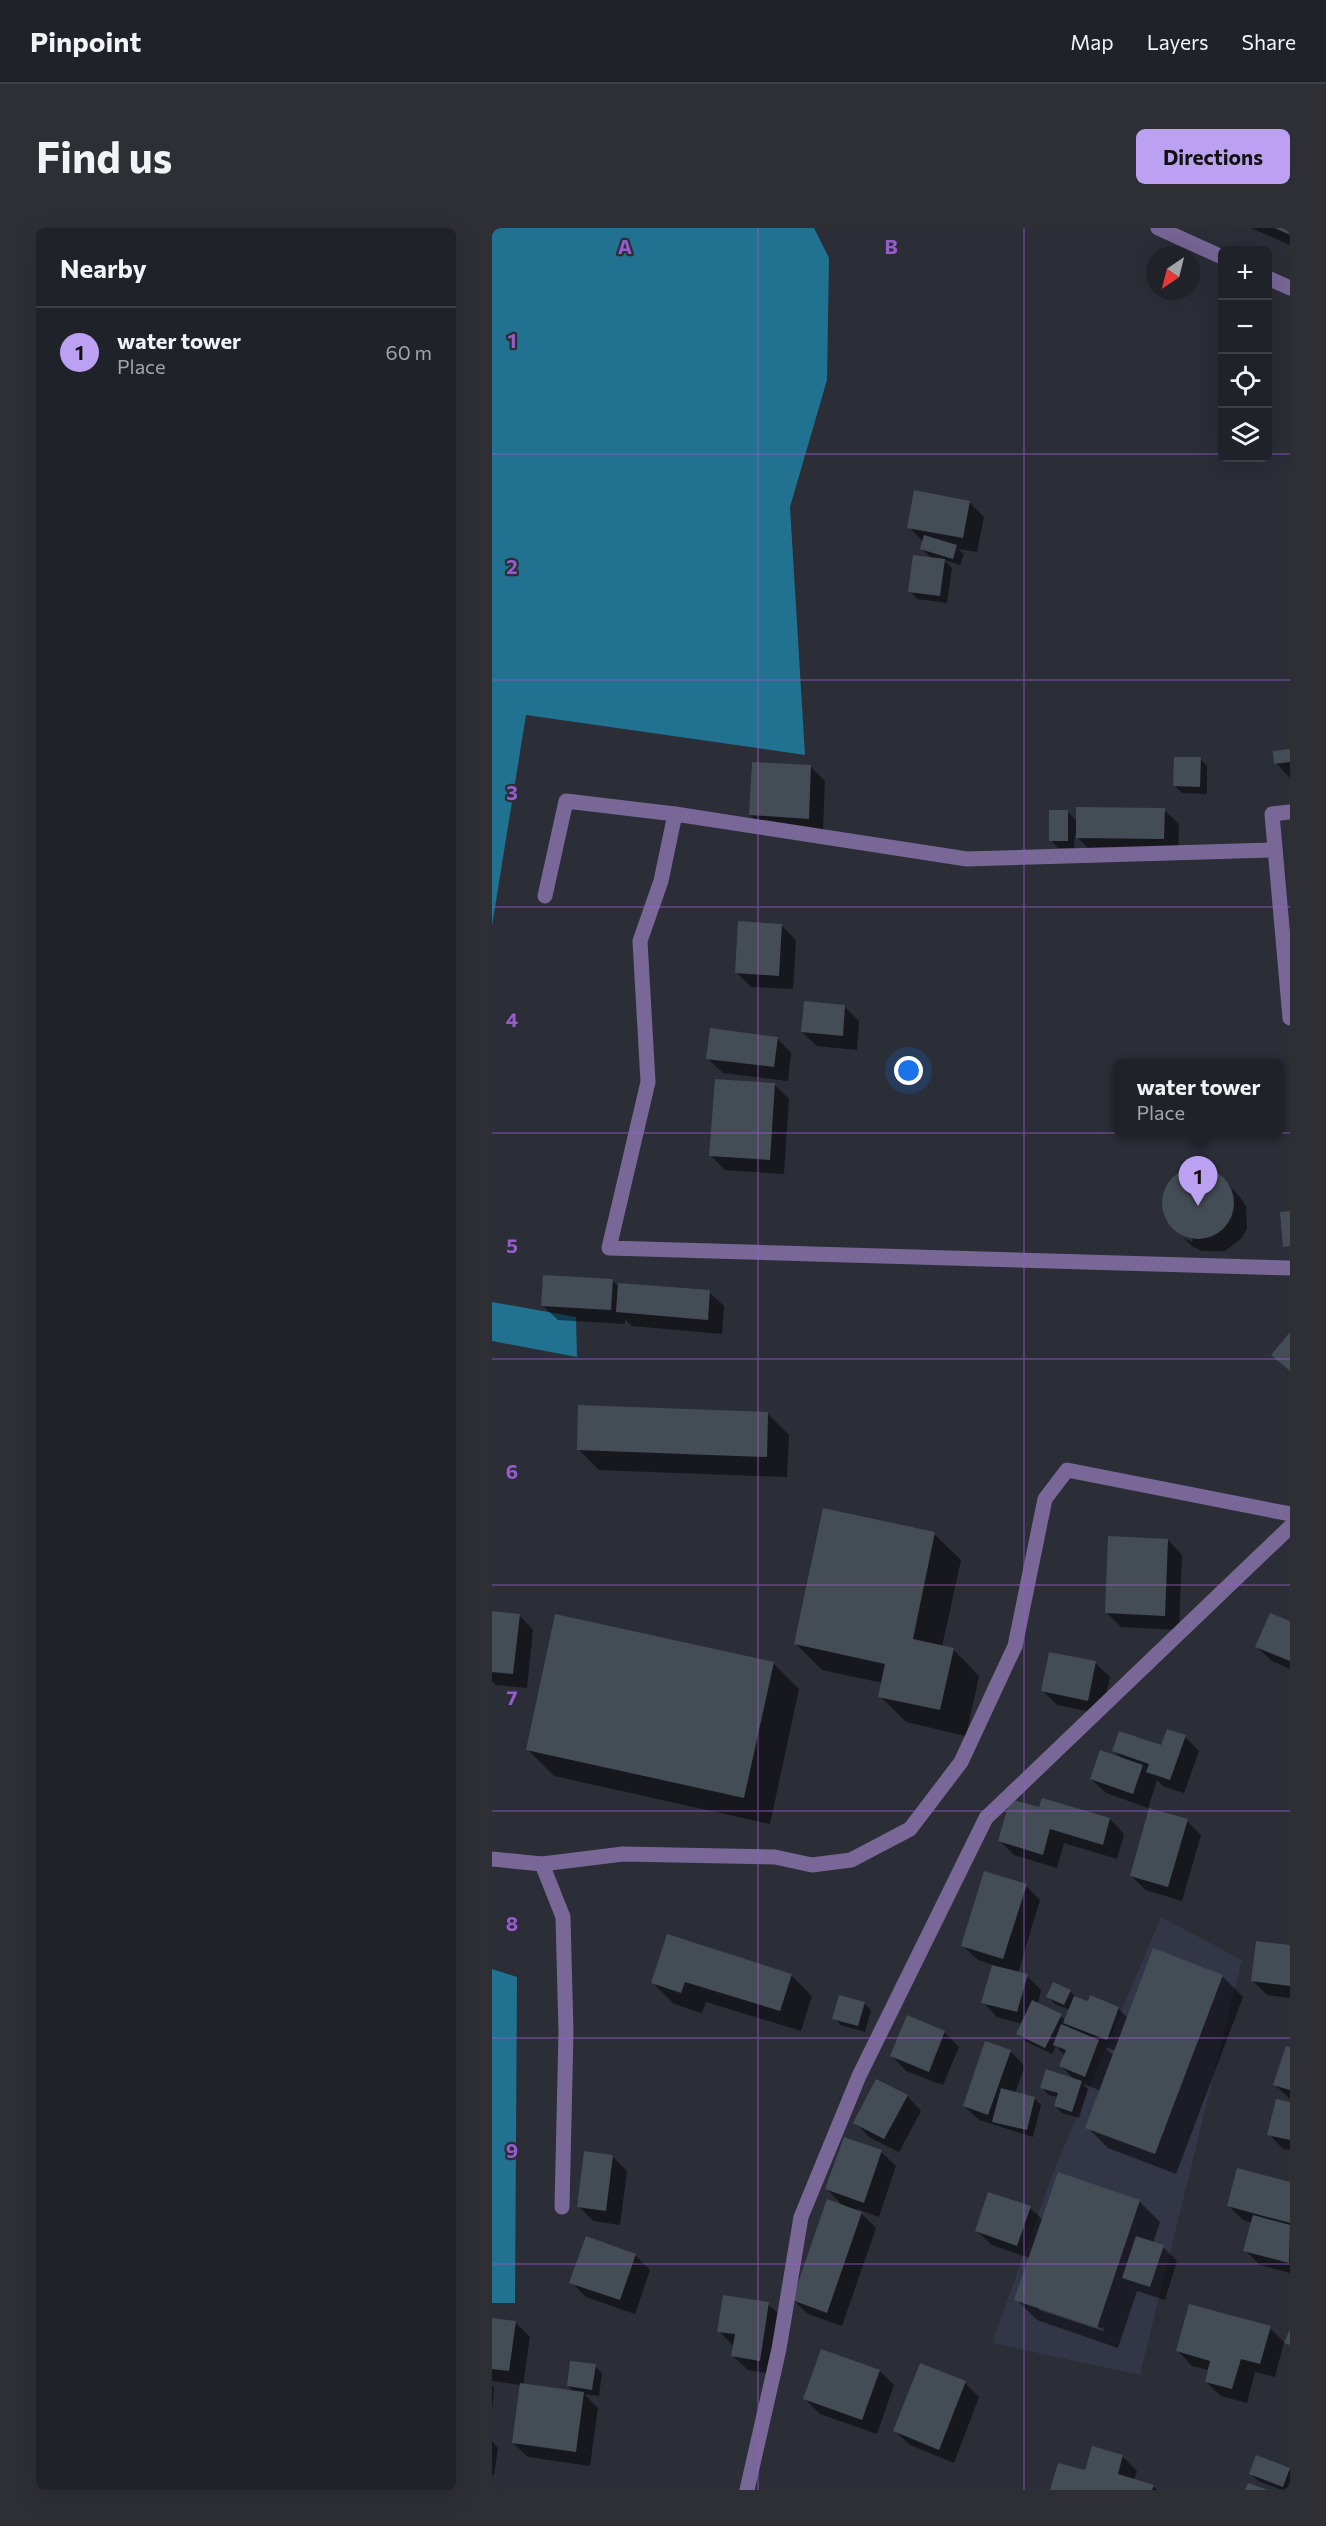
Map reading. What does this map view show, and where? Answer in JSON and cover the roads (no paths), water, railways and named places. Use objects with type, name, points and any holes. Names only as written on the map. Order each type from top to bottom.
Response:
[{"type":"street","points":[[1158,228],[1218,255]]},
{"type":"street","points":[[1272,280],[1290,288]]},
{"type":"street","points":[[545,896],[566,801],[675,814],[967,859],[1275,850]]},
{"type":"street","points":[[1290,812],[1272,814],[1290,1018]]},
{"type":"street","points":[[675,814],[661,881],[640,941],[648,1082],[609,1248],[1290,1268]]},
{"type":"street","points":[[492,1859],[542,1864],[623,1854],[775,1857],[812,1865],[851,1860],[910,1829],[961,1762],[1015,1646],[1045,1499],[1067,1470],[1290,1514]]},
{"type":"street","points":[[747,2490],[779,2349],[801,2217],[859,2076],[986,1818],[1290,1527]]},
{"type":"street","points":[[542,1864],[563,1917],[566,2032],[562,2207]]},
{"type":"water","points":[[492,228],[814,228],[829,258],[827,380],[790,507],[805,755],[526,715],[492,926]]},
{"type":"water","points":[[492,1302],[576,1317],[577,1357],[492,1341]]},
{"type":"water","points":[[492,1969],[517,1977],[515,2303],[492,2303]]},
{"type":"place","name":"water tower","points":[[1198,1206]]}]
